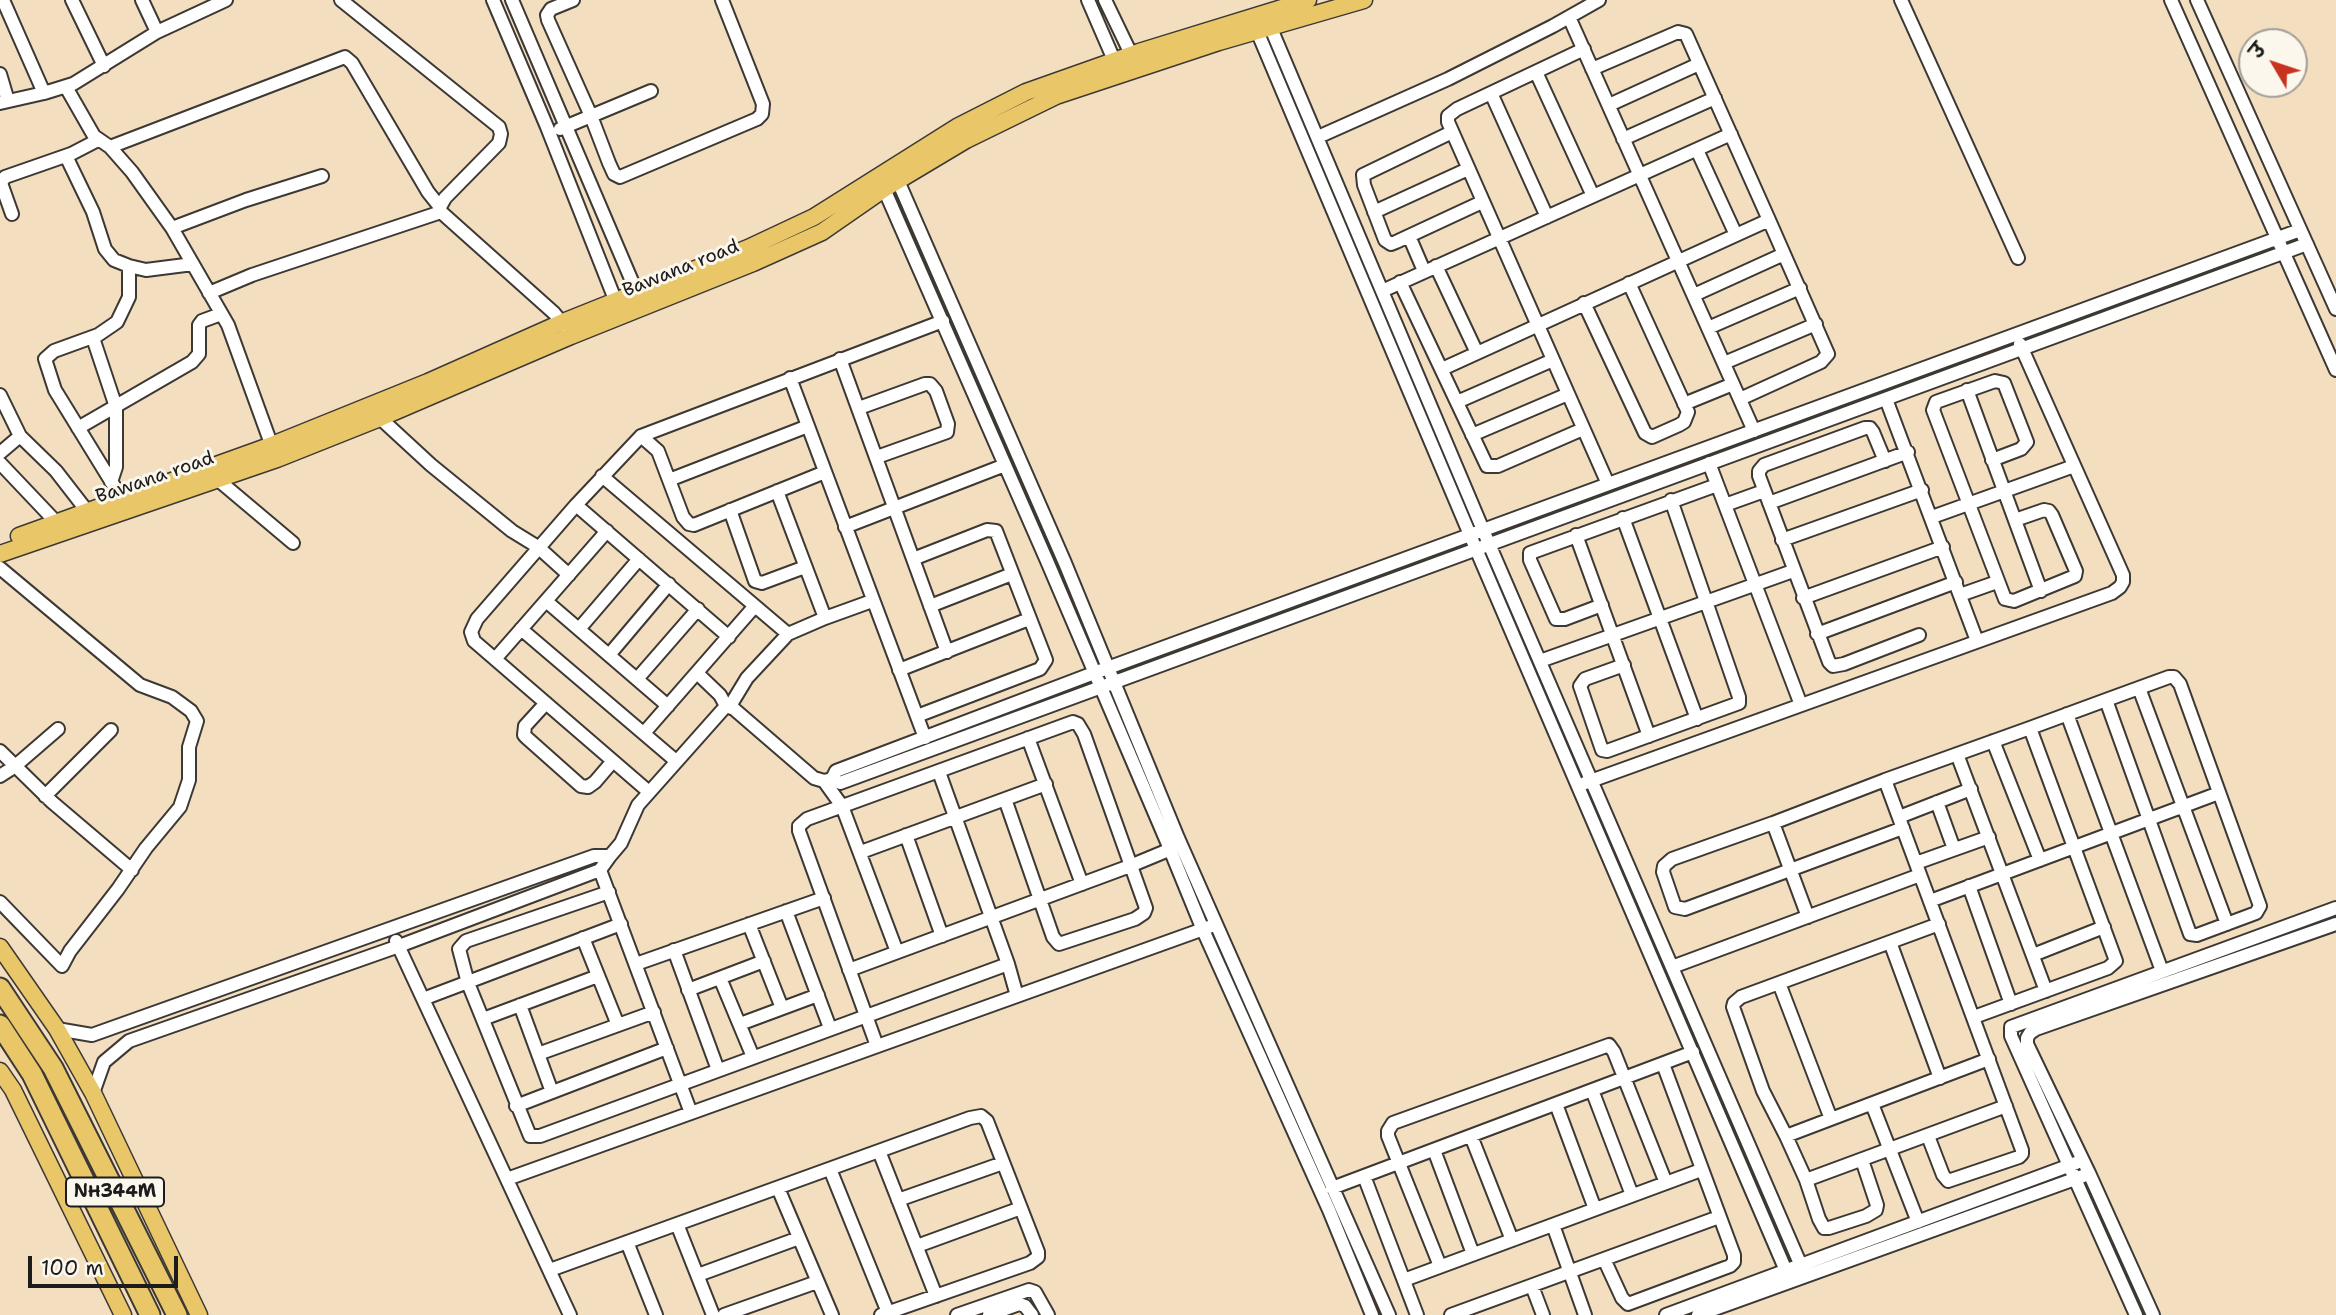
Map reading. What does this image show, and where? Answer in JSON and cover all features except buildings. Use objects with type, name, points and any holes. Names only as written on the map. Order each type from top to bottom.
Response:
[{"type":"highway","name":"NH344M","points":[[0,988],[53,1068],[177,1315]]},
{"type":"highway","name":"NH344M","points":[[0,1025],[32,1074],[150,1315]]},
{"type":"main road","name":"Bawana road","points":[[0,554],[217,479],[428,382],[809,237],[957,127],[1026,92],[1132,54],[1308,0]]},
{"type":"main road","name":"Bawana road","points":[[0,542],[122,499],[380,418],[567,329],[616,302],[807,220],[1056,96],[1364,0]]},
{"type":"main road","points":[[0,947],[57,1029],[93,1093],[199,1315]]},
{"type":"main road","points":[[0,1071],[13,1090],[123,1315]]},
{"type":"street","points":[[3,0],[44,93]]},
{"type":"street","points":[[72,0],[104,66]]},
{"type":"street","points":[[142,0],[157,33]]},
{"type":"street","points":[[0,74],[4,102],[66,87],[157,33],[226,0]]},
{"type":"street","points":[[209,293],[440,209],[445,198],[499,143],[499,128],[341,0]]},
{"type":"street","points":[[494,0],[616,302]]},
{"type":"street","points":[[512,0],[637,293]]},
{"type":"street","points":[[573,0],[551,9],[547,15],[614,174],[620,177],[757,119],[762,114],[763,104],[722,0]]},
{"type":"street","points":[[1088,0],[1114,60]]},
{"type":"street","points":[[1105,0],[1132,54]]},
{"type":"street","points":[[1318,137],[1448,79],[1599,0]]},
{"type":"street","points":[[1901,0],[2018,258]]},
{"type":"street","points":[[2171,0],[2336,370]]},
{"type":"street","points":[[2197,0],[2336,309]]},
{"type":"street","points":[[1569,17],[1754,431]]},
{"type":"street","points":[[1264,29],[1318,137],[1483,530],[1803,1270]]},
{"type":"street","points":[[1264,29],[1476,549],[1789,1276]]},
{"type":"street","points":[[1592,69],[1678,32],[1686,34],[1715,98],[1827,349],[1826,358],[1740,399]]},
{"type":"street","points":[[1584,50],[1451,112],[1448,122],[1608,485]]},
{"type":"street","points":[[110,148],[345,57],[352,62],[440,209],[567,329]]},
{"type":"street","points":[[1609,105],[1699,64]]},
{"type":"street","points":[[1536,72],[1593,196]]},
{"type":"street","points":[[66,87],[90,130],[132,172],[172,228],[232,332],[274,452]]},
{"type":"street","points":[[550,134],[651,91]]},
{"type":"street","points":[[1491,93],[1547,216]]},
{"type":"street","points":[[1623,139],[1715,98]]},
{"type":"street","points":[[1452,132],[1366,172],[1362,180],[1374,212],[1391,244],[1482,202]]},
{"type":"street","points":[[1382,291],[1731,135]]},
{"type":"street","points":[[12,214],[2,186],[3,180],[66,156],[98,140]]},
{"type":"street","points":[[1696,150],[1736,235]]},
{"type":"street","points":[[66,156],[93,212],[107,254],[114,260],[129,267],[146,270],[193,264]]},
{"type":"street","points":[[1374,212],[1468,169]]},
{"type":"street","points":[[172,228],[322,176]]},
{"type":"street","points":[[888,178],[943,321],[1171,849],[1203,930],[1372,1315]]},
{"type":"street","points":[[888,178],[1115,681],[1216,925],[1389,1315]]},
{"type":"street","points":[[1442,369],[1769,220]]},
{"type":"street","points":[[828,780],[836,771],[1094,673],[2300,230]]},
{"type":"street","points":[[1409,236],[1477,353]]},
{"type":"street","points":[[697,673],[728,706],[808,773],[819,780],[840,783],[2307,244]]},
{"type":"street","points":[[1694,295],[1784,254]]},
{"type":"street","points":[[122,499],[55,390],[45,359],[54,351],[93,338],[120,318],[129,296],[129,267]]},
{"type":"street","points":[[1400,282],[1484,462],[1491,467],[1584,429]]},
{"type":"street","points":[[1584,303],[1637,418],[1647,436],[1652,437],[1684,422],[1688,412],[1629,283]]},
{"type":"street","points":[[1709,328],[1800,288]]},
{"type":"street","points":[[78,428],[197,359],[199,325],[221,314]]},
{"type":"street","points":[[649,792],[471,636],[474,623],[538,547],[641,436],[943,321]]},
{"type":"street","points":[[1724,363],[1816,324]]},
{"type":"street","points":[[1578,786],[2112,593],[2120,587],[2123,575],[2016,334]]},
{"type":"street","points":[[93,338],[116,407],[116,467],[111,482]]},
{"type":"street","points":[[841,359],[947,652]]},
{"type":"street","points":[[1457,402],[1553,360]]},
{"type":"street","points":[[790,378],[925,738]]},
{"type":"street","points":[[1992,460],[2021,449],[2027,442],[2004,383],[1995,381],[1936,402],[1933,410],[2002,596],[2009,601],[2075,576],[2076,571],[2049,511],[2044,510],[2015,520]]},
{"type":"street","points":[[859,408],[925,384],[930,384],[936,391],[947,432],[877,457]]},
{"type":"street","points":[[1684,404],[1733,384]]},
{"type":"street","points":[[1967,390],[2041,591]]},
{"type":"street","points":[[1472,435],[1568,394]]},
{"type":"street","points":[[0,395],[20,436],[56,471],[87,511]]},
{"type":"street","points":[[1886,399],[1977,641]]},
{"type":"street","points":[[380,418],[440,472],[512,531],[538,547],[569,575]]},
{"type":"street","points":[[668,481],[808,426]]},
{"type":"street","points":[[1885,461],[1873,432],[1870,428],[1865,428],[1764,466],[1759,471],[1793,571],[1829,662],[1838,666],[1919,635]]},
{"type":"street","points":[[0,453],[20,436]]},
{"type":"street","points":[[641,436],[658,451],[683,517],[689,524],[694,525],[825,472]]},
{"type":"street","points":[[1725,505],[1767,497],[1908,452]]},
{"type":"street","points":[[0,463],[56,522]]},
{"type":"street","points":[[1709,463],[1801,705]]},
{"type":"street","points":[[845,527],[1005,465]]},
{"type":"street","points":[[1932,517],[2074,466]]},
{"type":"street","points":[[602,476],[788,634]]},
{"type":"street","points":[[217,479],[293,543]]},
{"type":"street","points":[[1602,605],[1565,619],[1556,619],[1530,560],[1530,553],[1717,485]]},
{"type":"street","points":[[1782,540],[1922,490]]},
{"type":"street","points":[[777,491],[825,618]]},
{"type":"street","points":[[1624,665],[1585,679],[1580,686],[1602,750],[1607,751],[1739,704],[1707,601],[1671,500]]},
{"type":"street","points":[[576,505],[729,636]]},
{"type":"street","points":[[730,510],[755,581],[762,583],[806,567]]},
{"type":"street","points":[[1623,518],[1697,719]]},
{"type":"street","points":[[913,559],[992,529],[999,536],[1046,660],[1040,669],[916,716]]},
{"type":"street","points":[[495,659],[607,531]]},
{"type":"street","points":[[1576,535],[1649,736]]},
{"type":"street","points":[[1803,598],[1943,547]]},
{"type":"street","points":[[579,629],[639,559]]},
{"type":"street","points":[[0,568],[140,685],[167,694],[195,716],[196,726],[189,753],[189,780],[183,800],[70,951],[62,966],[0,902]]},
{"type":"street","points":[[1540,661],[1793,571]]},
{"type":"street","points":[[930,606],[1012,574]]},
{"type":"street","points":[[1817,634],[1956,582]]},
{"type":"street","points":[[1960,595],[1997,582]]},
{"type":"street","points":[[609,655],[668,584]]},
{"type":"street","points":[[546,601],[668,706]]},
{"type":"street","points":[[93,1093],[104,1062],[129,1041],[399,946],[600,870],[621,843],[633,813],[649,792],[728,706],[747,678],[788,634],[872,601]]},
{"type":"street","points":[[644,733],[754,607]]},
{"type":"street","points":[[637,680],[698,609]]},
{"type":"street","points":[[899,670],[1029,619]]},
{"type":"street","points":[[521,629],[676,761]]},
{"type":"street","points":[[1970,789],[1937,802],[1901,822],[1790,869],[1685,909],[1679,909],[1673,902],[1664,872],[1667,862],[1885,780],[2169,677],[2177,680],[2219,793],[2260,906],[2256,913],[2197,935],[2190,934],[2106,700]]},
{"type":"street","points":[[2139,688],[2227,924]]},
{"type":"street","points":[[546,703],[523,730],[527,738],[582,786],[588,787],[595,782],[613,761]]},
{"type":"street","points":[[2067,714],[2162,971]]},
{"type":"street","points":[[877,1046],[799,831],[799,826],[807,819],[1067,723],[1077,724],[1082,729],[1146,908],[1141,916],[1135,919],[1059,944],[1053,937],[1005,799]]},
{"type":"street","points":[[1974,1017],[2046,991],[2116,961],[2030,727]]},
{"type":"street","points":[[0,776],[58,729]]},
{"type":"street","points":[[45,796],[111,730]]},
{"type":"street","points":[[1028,737],[1082,884]]},
{"type":"street","points":[[1993,741],[2040,860]]},
{"type":"street","points":[[0,751],[45,796],[132,870]]},
{"type":"street","points":[[1957,754],[2046,991]]},
{"type":"street","points":[[939,772],[1017,996]]},
{"type":"street","points":[[828,780],[861,852],[897,952]]},
{"type":"street","points":[[1885,780],[2022,1150],[2019,1157],[1948,1181],[1943,1175],[1928,1136]]},
{"type":"street","points":[[861,852],[1046,784]]},
{"type":"street","points":[[1930,901],[2219,793]]},
{"type":"street","points":[[1937,802],[1954,849]]},
{"type":"street","points":[[1773,823],[1808,917]]},
{"type":"street","points":[[906,835],[942,936]]},
{"type":"street","points":[[1672,967],[1808,917],[1918,869],[1954,849],[1989,837]]},
{"type":"street","points":[[849,970],[1171,849]]},
{"type":"street","points":[[57,1029],[92,1035],[594,856],[610,856]]},
{"type":"street","points":[[600,870],[691,1113]]},
{"type":"street","points":[[1969,887],[2011,1003]]},
{"type":"street","points":[[609,892],[461,945],[459,954],[468,983],[526,1132],[533,1138],[1008,964]]},
{"type":"street","points":[[636,964],[824,898]]},
{"type":"street","points":[[2136,1315],[2011,1036],[2011,1027],[2336,908]]},
{"type":"street","points":[[786,911],[830,1028]]},
{"type":"street","points":[[423,999],[621,924]]},
{"type":"street","points":[[749,924],[782,1008]]},
{"type":"street","points":[[1862,1160],[1877,1205],[1872,1214],[1829,1228],[1824,1227],[1806,1180],[1763,1091],[1733,1007],[1736,1000],[1939,924]]},
{"type":"street","points":[[2153,1315],[2090,1173],[2027,1044],[2030,1032],[2336,924]]},
{"type":"street","points":[[507,1179],[1216,925]]},
{"type":"street","points":[[2033,955],[2104,927]]},
{"type":"street","points":[[391,930],[570,1315]]},
{"type":"street","points":[[583,938],[618,1025]]},
{"type":"street","points":[[1890,942],[1940,1078]]},
{"type":"street","points":[[674,950],[718,1070]]},
{"type":"street","points":[[688,990],[764,961]]},
{"type":"street","points":[[483,1019],[598,976]]},
{"type":"street","points":[[720,978],[753,1057]]},
{"type":"street","points":[[1779,983],[1831,1119]]},
{"type":"street","points":[[740,1024],[818,995]]},
{"type":"street","points":[[520,1005],[552,1092]]},
{"type":"street","points":[[538,1054],[654,1012]]},
{"type":"street","points":[[1440,1266],[1388,1131],[1393,1123],[1605,1046],[1612,1047],[1666,1183]]},
{"type":"street","points":[[516,1106],[667,1048]]},
{"type":"street","points":[[1332,1188],[1693,1052]]},
{"type":"street","points":[[1786,1136],[1989,1059]]},
{"type":"street","points":[[1604,1259],[1622,1298],[1628,1304],[1730,1266],[1734,1262],[1735,1258],[1663,1064]]},
{"type":"street","points":[[1592,1090],[1632,1195]]},
{"type":"street","points":[[1556,1104],[1595,1209]]},
{"type":"street","points":[[1872,1104],[1918,1222]]},
{"type":"street","points":[[1806,1180],[2006,1106]]},
{"type":"street","points":[[550,1270],[879,1151],[981,1116],[987,1121],[1038,1252],[1034,1260],[886,1314],[830,1169]]},
{"type":"street","points":[[1471,1136],[1512,1240]]},
{"type":"street","points":[[1434,1150],[1473,1254]]},
{"type":"street","points":[[879,1151],[936,1296]]},
{"type":"street","points":[[1698,1315],[1918,1222],[2083,1160]]},
{"type":"street","points":[[898,1200],[1003,1163]]},
{"type":"street","points":[[1404,1280],[1701,1170]]},
{"type":"street","points":[[1803,1270],[2090,1173]]},
{"type":"street","points":[[1364,1176],[1417,1315]]},
{"type":"street","points":[[778,1188],[832,1315]]},
{"type":"street","points":[[917,1246],[1021,1208]]},
{"type":"street","points":[[1451,1315],[1719,1217]]},
{"type":"street","points":[[677,1224],[713,1315]]},
{"type":"street","points":[[1552,1225],[1585,1315]]},
{"type":"street","points":[[698,1275],[799,1238]]},
{"type":"street","points":[[627,1242],[656,1315]]},
{"type":"street","points":[[1666,1315],[1789,1276]]},
{"type":"street","points":[[724,1315],[817,1282]]},
{"type":"street","points":[[1532,1286],[1543,1315]]},
{"type":"street","points":[[957,1315],[1029,1290],[1035,1292],[1048,1315]]},
{"type":"street","points":[[989,1315],[1019,1304],[1025,1306],[1032,1315]]}]
